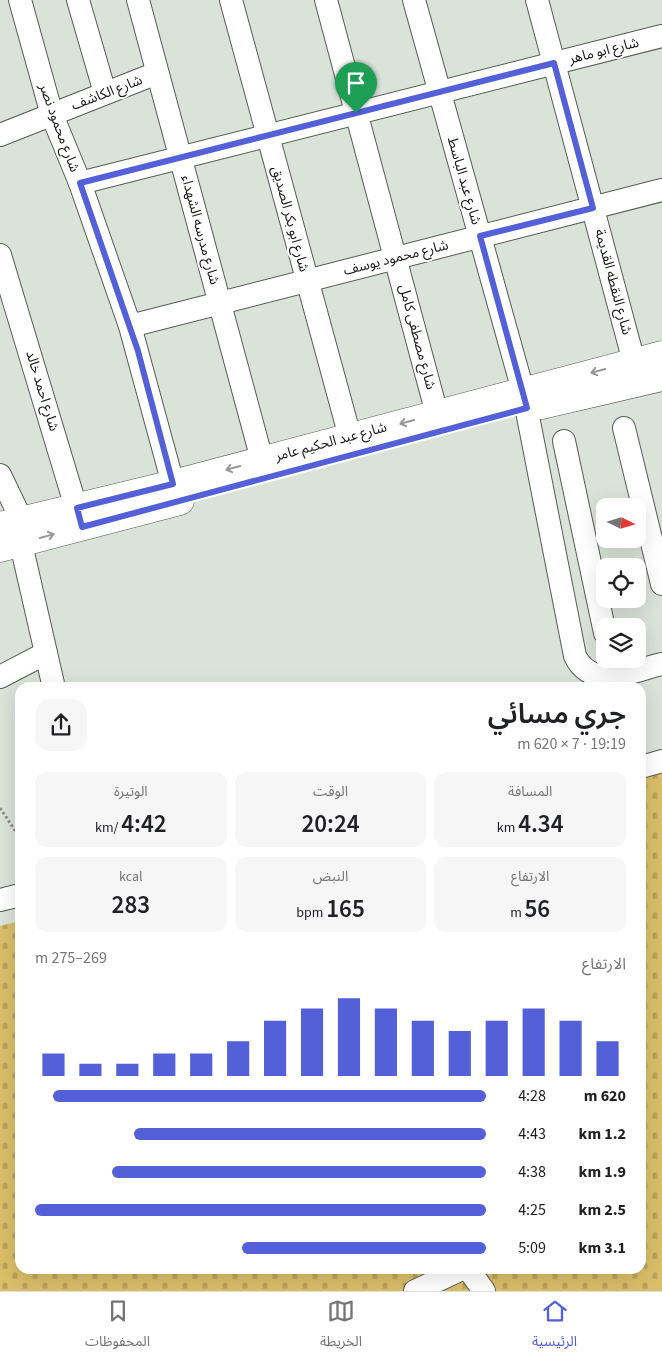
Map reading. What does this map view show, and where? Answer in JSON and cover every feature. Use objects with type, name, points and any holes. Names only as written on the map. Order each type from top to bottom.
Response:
[{"type":"street","name":"شارع محمود نصر","points":[[20,0],[52,115],[80,183],[130,326],[173,484]]},
{"type":"street","points":[[78,0],[105,93]]},
{"type":"street","name":"شارع مدرسه الشهداء","points":[[138,0],[262,460]]},
{"type":"street","name":"شارع ابو بكر الصديق","points":[[231,0],[350,438]]},
{"type":"street","name":"شارع مصطفى كامل","points":[[326,0],[437,414]]},
{"type":"street","name":"شارع عبد الباسط","points":[[414,0],[525,400],[575,656],[579,664],[586,671],[603,677],[662,664]]},
{"type":"street","name":"شارع النقطه القديمة","points":[[537,0],[634,362]]},
{"type":"street","name":"شارع ابو ماهر","points":[[80,183],[662,36]]},
{"type":"street","name":"شارع الكاشف","points":[[0,135],[157,73]]},
{"type":"street","name":"شارع محمود يوسف","points":[[130,326],[662,190]]},
{"type":"street","name":"شارع احمد خالد","points":[[0,255],[80,518]]},
{"type":"street","name":"شارع عبد الحكيم عامر","points":[[11,535],[525,400],[634,362],[662,355]]},
{"type":"street","name":"شارع عبد الحكيم عامر","points":[[80,518],[173,484],[437,414],[662,377]]},
{"type":"street","points":[[624,428],[662,584]]},
{"type":"street","points":[[564,441],[596,541]]},
{"type":"street","points":[[0,475],[11,535],[46,653],[53,682]]},
{"type":"street","points":[[597,548],[604,618]]},
{"type":"street","points":[[0,677],[46,653]]},
{"type":"street","points":[[646,765],[662,762]]},
{"type":"street","points":[[415,1291],[451,1274]]},
{"type":"street","points":[[472,1274],[484,1291]]},
{"type":"path","points":[[0,808],[15,830]]},
{"type":"green space","points":[[662,772],[662,1291],[0,1291],[0,926],[15,922],[15,1274],[646,1274],[646,776]]},
{"type":"route","points":[[554,63],[593,208],[480,236],[527,408],[82,527],[77,508],[173,484],[138,351],[80,183],[356,113],[554,63]]}]
